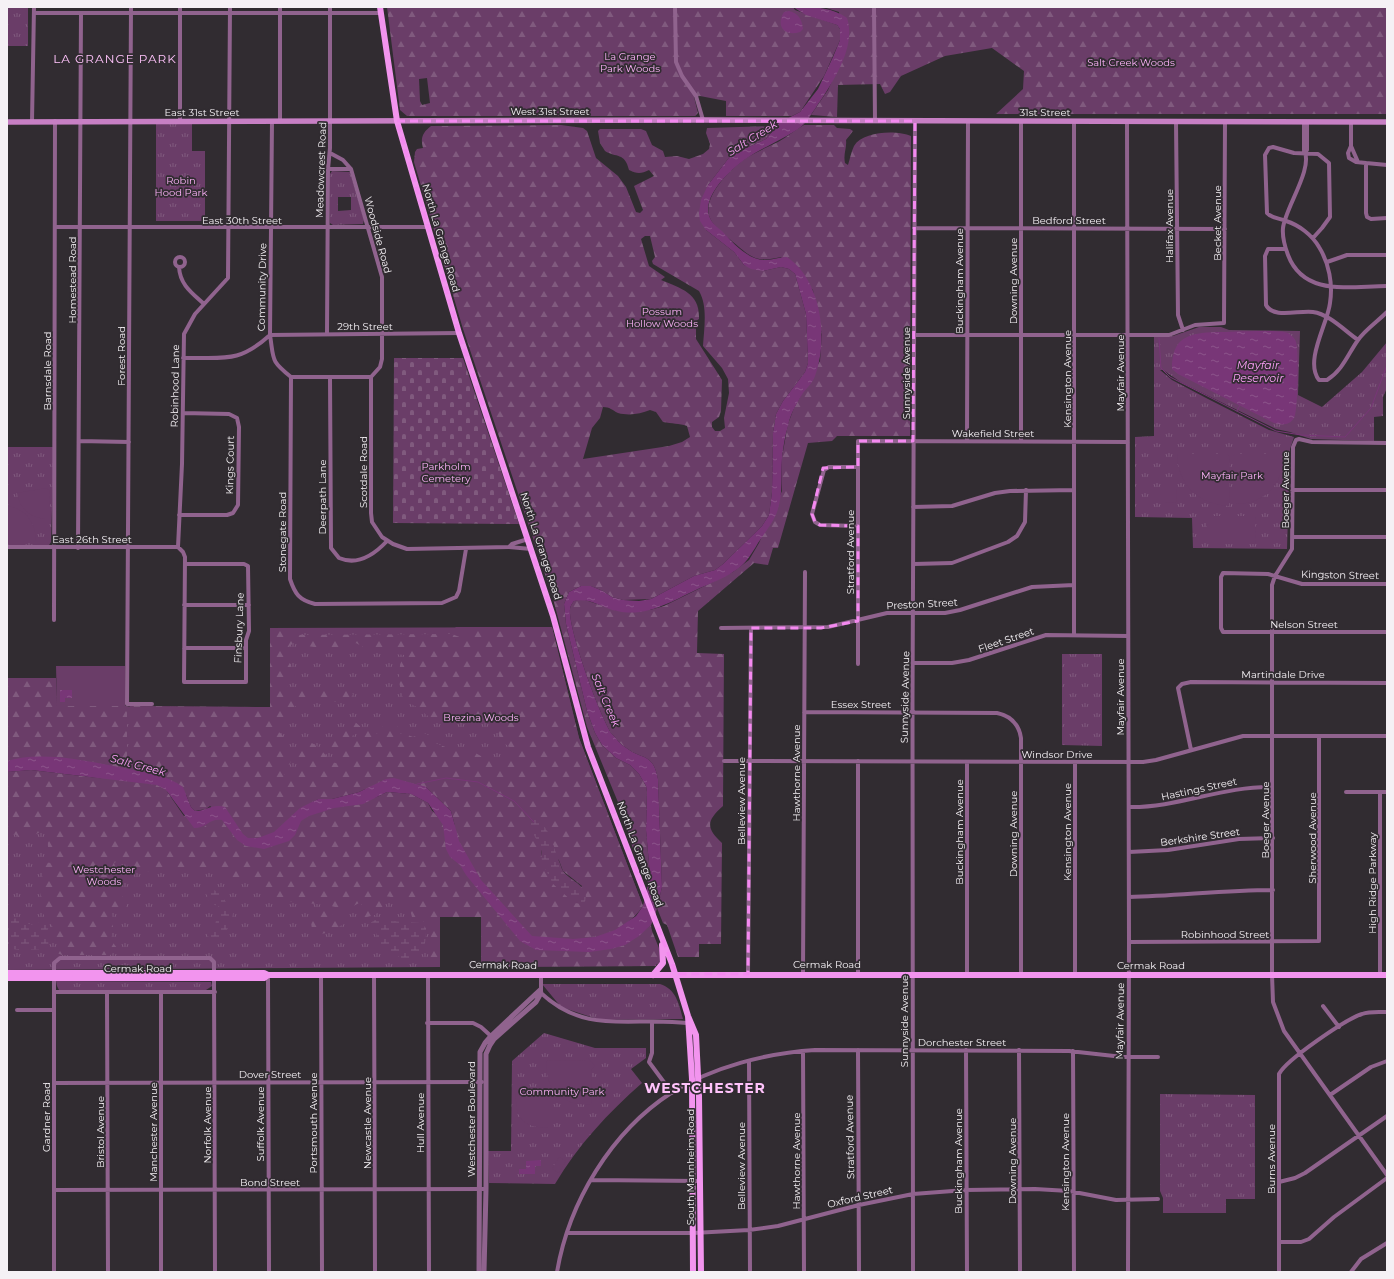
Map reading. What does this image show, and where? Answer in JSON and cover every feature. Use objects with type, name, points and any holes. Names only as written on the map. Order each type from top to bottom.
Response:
[{"type":"main road","name":"North La Grange Road","points":[[381,10],[392,96],[397,121],[459,333],[553,616],[588,747],[676,974]]},
{"type":"main road","name":"31st Street","points":[[703,120],[1387,122]]},
{"type":"main road","name":"West 31st Street","points":[[397,121],[703,120]]},
{"type":"main road","name":"East 31st Street","points":[[7,122],[397,121]]},
{"type":"main road","points":[[653,974],[663,963],[660,931]]},
{"type":"main road","name":"Cermak Road","points":[[7,973],[70,976]]},
{"type":"main road","name":"Cermak Road","points":[[7,978],[214,975],[264,978],[268,975],[374,974],[1387,975]]},
{"type":"main road","name":"South Mannheim Road","points":[[676,974],[688,1019],[691,1049],[696,1181],[700,1232],[700,1272]]},
{"type":"main road","name":"South Mannheim Road","points":[[688,1019],[696,1035],[699,1080],[693,1233],[694,1272]]},
{"type":"street","points":[[32,121],[34,7]]},
{"type":"street","name":"Forest Road","points":[[131,7],[127,704],[152,704]]},
{"type":"street","points":[[180,7],[180,121]]},
{"type":"street","name":"Robinhood Lane","points":[[230,7],[228,278],[195,314],[187,326],[184,334],[183,414],[178,547],[184,554],[185,564],[184,682],[246,682]]},
{"type":"street","points":[[280,7],[280,121]]},
{"type":"street","name":"Meadowcrest Road","points":[[327,334],[328,169],[331,121],[330,7]]},
{"type":"street","points":[[675,7],[676,62],[682,76],[696,96],[703,120]]},
{"type":"street","points":[[874,7],[876,121]]},
{"type":"street","points":[[34,13],[330,14],[381,10]]},
{"type":"street","name":"Homestead Road","points":[[78,548],[81,228],[81,13]]},
{"type":"street","name":"Barnsdale Road","points":[[54,620],[56,228],[55,121]]},
{"type":"street","name":"Community Drive","points":[[183,358],[236,357],[250,351],[270,335],[272,121]]},
{"type":"street","name":"Sunnyside Avenue","points":[[913,1272],[912,712],[914,612],[914,121]]},
{"type":"street","name":"Buckingham Avenue","points":[[967,441],[968,121]]},
{"type":"street","name":"Downing Avenue","points":[[1021,121],[1021,442]]},
{"type":"street","name":"Kensington Avenue","points":[[1074,122],[1074,635]]},
{"type":"street","name":"Mayfair Avenue","points":[[1127,122],[1129,806],[1128,1272]]},
{"type":"street","name":"Halifax Avenue","points":[[1176,122],[1178,315],[1183,330]]},
{"type":"street","name":"Becket Avenue","points":[[1183,330],[1199,325],[1224,323],[1225,122]]},
{"type":"street","points":[[1306,122],[1304,169],[1285,220],[1283,235],[1286,249],[1293,266],[1306,280],[1317,284],[1331,286],[1387,286]]},
{"type":"street","points":[[1351,122],[1351,146],[1349,157],[1366,164],[1387,165]]},
{"type":"street","points":[[1312,238],[1330,217],[1330,166],[1324,158],[1318,154],[1273,147],[1269,148],[1266,152],[1266,213],[1270,216],[1285,220],[1298,226],[1312,238],[1327,262],[1331,286],[1330,303],[1315,352],[1316,375],[1319,380],[1327,380],[1337,371],[1348,358],[1358,340],[1387,312]]},
{"type":"street","points":[[330,153],[343,160],[351,169]]},
{"type":"street","points":[[1366,164],[1366,216],[1371,219],[1387,218]]},
{"type":"street","points":[[328,169],[351,169]]},
{"type":"street","name":"Woodside Road","points":[[351,169],[382,277],[382,359],[380,367],[371,377]]},
{"type":"street","name":"East 30th Street","points":[[56,228],[427,227]]},
{"type":"street","name":"Bedford Street","points":[[914,228],[1225,229]]},
{"type":"street","points":[[1286,249],[1268,249],[1266,256],[1266,306],[1268,309],[1273,313],[1313,312],[1326,317],[1358,340]]},
{"type":"street","points":[[1327,262],[1347,255],[1387,255]]},
{"type":"street","points":[[179,267],[180,276],[184,285],[204,304]]},
{"type":"street","points":[[914,335],[1169,335],[1183,330]]},
{"type":"street","name":"29th Street","points":[[270,335],[459,333]]},
{"type":"street","points":[[270,335],[274,362],[291,377],[371,377]]},
{"type":"street","name":"Stonegate Road","points":[[291,377],[290,579],[294,592],[299,598],[315,604],[434,604],[450,600],[456,597],[459,591],[466,549]]},
{"type":"street","name":"Scotdale Road","points":[[371,377],[371,513],[376,530],[386,541]]},
{"type":"street","name":"Deerpath Lane","points":[[330,378],[331,548],[339,558],[356,561],[371,556],[386,541]]},
{"type":"street","name":"Kings Court","points":[[179,515],[227,515],[233,513],[238,505],[239,427],[237,418],[229,414],[183,414]]},
{"type":"street","name":"Boeger Avenue","points":[[1387,443],[1312,442],[1299,439],[1294,442],[1292,452],[1291,552],[1275,576],[1272,585],[1273,1002],[1284,1031],[1387,1175]]},
{"type":"street","name":"Wakefield Street","points":[[858,441],[1128,442]]},
{"type":"street","name":"Stratford Avenue","points":[[858,441],[858,664]]},
{"type":"street","points":[[79,442],[129,442]]},
{"type":"street","points":[[858,467],[830,467],[824,470],[812,514],[814,522],[820,525],[858,526]]},
{"type":"street","points":[[913,507],[952,506],[995,493],[1026,490],[1074,490]]},
{"type":"street","points":[[914,564],[952,563],[1008,542],[1017,536],[1023,527],[1026,513],[1026,490]]},
{"type":"street","points":[[1292,490],[1387,490]]},
{"type":"street","points":[[1292,537],[1387,537]]},
{"type":"street","points":[[509,547],[528,538]]},
{"type":"street","points":[[386,541],[407,548],[466,549],[509,547],[531,549]]},
{"type":"street","name":"East 26th Street","points":[[7,547],[178,547]]},
{"type":"street","name":"Finsbury Lane","points":[[185,564],[246,565],[249,569],[249,631],[246,640],[246,682]]},
{"type":"street","name":"Hawthorne Avenue","points":[[803,974],[805,572]]},
{"type":"street","name":"Kingston Street","points":[[1222,631],[1222,574],[1264,573],[1302,584],[1387,584]]},
{"type":"street","name":"Preston Street","points":[[721,628],[805,628],[835,626],[887,613],[953,612],[1032,587],[1074,585]]},
{"type":"street","points":[[184,605],[249,605]]},
{"type":"street","name":"Belleview Avenue","points":[[748,974],[751,628]]},
{"type":"street","name":"Nelson Street","points":[[1222,631],[1387,632]]},
{"type":"street","name":"Fleet Street","points":[[913,663],[960,662],[984,656],[1036,637],[1050,635],[1128,636]]},
{"type":"street","points":[[184,648],[246,648]]},
{"type":"street","name":"Martindale Drive","points":[[1191,750],[1179,698],[1179,686],[1190,682],[1387,683]]},
{"type":"street","name":"Essex Street","points":[[804,712],[990,712]]},
{"type":"street","name":"Downing Avenue","points":[[990,712],[1006,715],[1017,726],[1021,738],[1021,974]]},
{"type":"street","name":"Windsor Drive","points":[[724,761],[1128,762],[1153,761],[1243,736],[1387,736]]},
{"type":"street","name":"Sherwood Avenue","points":[[1319,940],[1320,736]]},
{"type":"street","points":[[858,761],[858,974]]},
{"type":"street","name":"Buckingham Avenue","points":[[967,762],[967,974]]},
{"type":"street","name":"Kensington Avenue","points":[[1075,762],[1075,975]]},
{"type":"street","name":"Hastings Street","points":[[1129,806],[1155,806],[1237,788],[1272,787]]},
{"type":"street","points":[[1346,792],[1387,792]]},
{"type":"street","name":"High Ridge Parkway","points":[[1380,792],[1380,975]]},
{"type":"street","name":"Berkshire Street","points":[[1129,852],[1168,850],[1239,839],[1273,838]]},
{"type":"street","points":[[1129,897],[1169,896],[1244,890],[1273,890]]},
{"type":"street","name":"Robinhood Street","points":[[1129,942],[1273,942],[1319,940]]},
{"type":"street","name":"Cermak Road","points":[[54,962],[60,958],[210,958],[214,962],[214,975]]},
{"type":"street","name":"Gardner Road","points":[[54,962],[54,1272]]},
{"type":"street","name":"Newcastle Avenue","points":[[374,974],[375,1272]]},
{"type":"street","name":"Hull Avenue","points":[[428,974],[429,1272]]},
{"type":"street","name":"Norfolk Avenue","points":[[214,975],[215,1272]]},
{"type":"street","name":"Suffolk Avenue","points":[[268,975],[269,1272]]},
{"type":"street","name":"Portsmouth Avenue","points":[[321,975],[320,1189],[322,1272]]},
{"type":"street","points":[[542,975],[540,992],[561,1009],[599,1022],[679,1022],[688,1019]]},
{"type":"street","points":[[54,992],[214,992]]},
{"type":"street","name":"Bristol Avenue","points":[[107,992],[108,1272]]},
{"type":"street","name":"Manchester Avenue","points":[[161,992],[161,1272]]},
{"type":"street","name":"Westchester Boulevard","points":[[484,1272],[483,1082],[480,1052],[484,1042],[493,1037],[540,992]]},
{"type":"street","points":[[1323,1006],[1339,1027]]},
{"type":"street","points":[[18,1010],[54,1010]]},
{"type":"street","name":"Burns Avenue","points":[[1279,1272],[1278,1077],[1286,1065],[1339,1027],[1362,1014],[1387,1012]]},
{"type":"street","points":[[652,1022],[652,1053],[649,1062],[672,1093]]},
{"type":"street","points":[[427,1023],[473,1023],[482,1027],[493,1037]]},
{"type":"street","name":"Stratford Avenue","points":[[858,1050],[859,1272]]},
{"type":"street","name":"Dorchester Street","points":[[558,1272],[567,1233],[576,1209],[591,1180],[621,1138],[645,1114],[672,1093],[699,1080],[749,1061],[778,1054],[804,1051],[858,1050],[1074,1051],[1128,1057],[1158,1057]]},
{"type":"street","name":"Buckingham Avenue","points":[[966,1050],[967,1272]]},
{"type":"street","name":"Downing Avenue","points":[[1020,1050],[1020,1272]]},
{"type":"street","name":"Hawthorne Avenue","points":[[804,1051],[804,1272]]},
{"type":"street","name":"Kensington Avenue","points":[[1074,1051],[1074,1272]]},
{"type":"street","name":"Belleview Avenue","points":[[749,1061],[750,1272]]},
{"type":"street","points":[[1330,1095],[1371,1066],[1387,1061]]},
{"type":"street","name":"Dover Street","points":[[54,1083],[483,1082]]},
{"type":"street","points":[[1279,1182],[1295,1178],[1305,1173],[1387,1116]]},
{"type":"street","points":[[1279,1242],[1301,1242],[1309,1239],[1334,1217],[1387,1178]]},
{"type":"street","points":[[591,1180],[696,1181]]},
{"type":"street","name":"Westchester Boulevard","points":[[479,1272],[484,1189]]},
{"type":"street","name":"Bond Street","points":[[54,1190],[484,1189]]},
{"type":"street","name":"Oxford Street","points":[[567,1233],[693,1233],[749,1230],[778,1226],[859,1204],[913,1194],[966,1190],[1020,1189],[1073,1192],[1107,1199],[1158,1199]]},
{"type":"street","points":[[1351,1272],[1361,1259],[1387,1242]]},
{"type":"highlighted area","points":[[397,121],[915,121],[913,441],[858,441],[858,467],[823,468],[812,514],[815,522],[820,525],[858,526],[858,621],[821,628],[751,628],[748,974],[676,974],[588,747],[553,616],[459,333]]},
{"type":"green space","points":[[7,7],[28,7],[28,46],[7,46]]},
{"type":"green space","name":"La Grange Park Woods","points":[[387,7],[793,7],[795,10],[837,25],[840,29],[840,40],[824,76],[800,112],[792,116],[726,116],[726,101],[700,96],[694,97],[698,113],[695,116],[407,116],[400,110]],"holes":[[[427,78],[430,103],[422,105],[420,101],[419,79]]]},
{"type":"green space","name":"Salt Creek Woods","points":[[823,7],[1387,7],[1387,114],[996,114],[1023,89],[1024,71],[992,48],[945,56],[901,76],[890,92],[885,94],[880,84],[838,85],[837,117],[811,115],[828,90],[844,55],[839,12]]},
{"type":"green space","name":"Robin Hood Park","points":[[156,122],[192,123],[192,151],[205,151],[205,221],[156,221]]},
{"type":"green space","name":"Possum Hollow Woods","points":[[561,125],[583,128],[587,131],[596,158],[618,176],[626,187],[636,212],[640,213],[643,210],[634,186],[654,176],[649,170],[639,173],[629,170],[623,158],[605,151],[600,143],[598,131],[600,129],[641,129],[646,131],[652,145],[663,151],[665,157],[677,156],[689,159],[703,154],[709,149],[710,144],[706,133],[707,128],[776,126],[766,139],[731,155],[708,185],[706,230],[734,252],[744,265],[763,271],[781,267],[789,269],[795,274],[806,314],[808,363],[805,372],[783,401],[776,414],[773,433],[772,492],[769,515],[762,526],[715,570],[694,576],[651,599],[623,600],[612,597],[591,586],[581,586],[569,592],[564,604],[566,624],[587,711],[595,733],[602,745],[616,758],[630,765],[639,774],[646,786],[646,830],[650,875],[648,883],[629,839],[627,824],[587,727],[552,595],[463,329],[414,162],[415,152],[417,149],[423,148],[423,136],[431,126]],"holes":[[[645,236],[650,236],[655,257],[652,261],[653,264],[699,291],[702,297],[705,318],[703,346],[722,368],[728,379],[729,393],[724,418],[725,428],[720,431],[715,431],[712,427],[712,422],[719,417],[721,411],[722,380],[696,339],[696,321],[699,319],[699,310],[693,298],[688,293],[683,289],[661,280],[665,277],[649,266],[641,239]],[[603,407],[609,408],[618,413],[626,414],[650,410],[656,412],[663,422],[687,426],[690,437],[682,442],[669,446],[583,459],[592,428],[600,418]]]},
{"type":"green space","points":[[804,125],[834,125],[837,128],[850,129],[853,131],[846,140],[845,163],[848,165],[854,146],[858,141],[865,137],[881,133],[897,133],[911,136],[910,436],[837,436],[832,441],[808,443],[778,548],[773,548],[768,565],[754,563],[698,611],[697,653],[724,654],[723,806],[713,816],[710,824],[713,833],[722,843],[721,944],[699,944],[699,957],[678,957],[667,925],[663,923],[657,908],[662,887],[658,779],[656,770],[650,760],[631,751],[621,744],[612,734],[607,725],[579,653],[574,635],[570,608],[574,601],[582,599],[618,611],[650,610],[664,606],[733,572],[749,560],[759,543],[782,491],[782,457],[788,424],[794,408],[820,361],[822,335],[813,290],[781,257],[773,259],[760,259],[755,258],[745,252],[723,234],[714,224],[710,218],[708,210],[714,192],[734,168],[748,157],[778,142]]},
{"type":"green space","points":[[332,171],[350,172],[364,220],[363,224],[333,225],[330,223],[330,174]],"holes":[[[338,197],[351,197],[351,210],[338,211]]]},
{"type":"green space","name":"Mayfair Park","points":[[1199,327],[1221,327],[1229,330],[1300,331],[1298,395],[1322,407],[1362,372],[1387,342],[1387,388],[1383,397],[1383,416],[1374,417],[1374,441],[1311,439],[1276,429],[1182,383],[1163,370],[1160,370],[1172,380],[1269,430],[1294,437],[1290,449],[1287,549],[1193,548],[1192,518],[1135,517],[1135,437],[1154,436],[1154,337],[1173,336]]},
{"type":"green space","name":"Parkholm Cemetery","points":[[394,358],[463,358],[519,524],[393,523]]},
{"type":"green space","points":[[7,447],[54,447],[51,542],[49,545],[7,545]]},
{"type":"green space","points":[[1177,454],[1227,454],[1230,457],[1229,506],[1208,501],[1199,497],[1192,491],[1181,475]]},
{"type":"green space","points":[[1235,454],[1283,454],[1280,475],[1276,484],[1263,497],[1254,501],[1233,504],[1233,456]]},
{"type":"green space","points":[[46,488],[49,490],[51,519],[39,518],[29,513],[21,505],[17,493]]},
{"type":"green space","points":[[1165,489],[1177,489],[1176,503],[1165,502]]},
{"type":"green space","points":[[7,506],[19,510],[28,517],[34,528],[36,541],[7,541]]},
{"type":"green space","points":[[1207,516],[1255,516],[1256,544],[1207,544]]},
{"type":"green space","name":"Brezina Woods","points":[[455,627],[552,627],[579,738],[643,906],[633,918],[621,927],[607,933],[577,938],[547,938],[532,936],[481,880],[459,841],[451,811],[426,787],[394,778],[386,779],[359,792],[332,799],[318,799],[293,814],[274,832],[258,838],[248,838],[237,826],[210,806],[206,809],[195,811],[191,807],[183,787],[130,769],[130,706],[270,707],[270,628],[283,628],[287,635],[452,634],[462,638],[463,635]],"holes":[[[295,641],[307,646],[328,649],[341,649],[356,643],[365,648],[374,647],[391,650],[395,654],[405,655],[400,665],[399,675],[400,688],[405,701],[417,707],[434,721],[443,721],[445,718],[444,711],[466,711],[469,714],[486,719],[496,728],[503,743],[509,746],[510,749],[507,759],[503,761],[496,758],[490,761],[470,750],[453,750],[430,741],[428,735],[424,733],[413,737],[403,733],[399,734],[397,721],[384,721],[381,732],[375,734],[368,730],[353,739],[352,736],[361,730],[361,727],[355,722],[347,728],[343,735],[323,740],[322,742],[327,749],[335,750],[337,752],[341,751],[344,753],[342,755],[342,760],[336,763],[330,762],[320,749],[307,741],[304,743],[298,754],[299,770],[288,780],[281,769],[290,764],[292,753],[282,747],[281,742],[283,736],[278,731],[279,726],[291,718],[286,716],[286,713],[304,700],[336,702],[350,699],[353,694],[348,691],[332,689],[288,692],[287,685],[291,679],[289,677],[291,665],[288,660],[292,655],[289,647]],[[548,831],[563,871],[582,886],[574,903],[558,885],[544,862],[541,846]]]},
{"type":"green space","name":"Brezina Woods","points":[[552,627],[579,738],[643,906],[426,787],[187,795],[7,761],[7,678],[56,678],[57,706],[270,707],[270,628]]},
{"type":"green space","points":[[1062,654],[1102,654],[1102,746],[1062,745]]},
{"type":"green space","points":[[56,666],[125,666],[125,706],[57,706]]},
{"type":"green space","points":[[7,678],[56,678],[57,706],[127,706],[127,769],[83,760],[14,759],[7,761]]},
{"type":"green space","name":"Westchester Woods","points":[[31,770],[157,785],[166,790],[190,825],[203,828],[212,820],[222,820],[231,834],[246,846],[264,849],[289,841],[297,830],[301,821],[309,816],[334,808],[363,804],[387,792],[411,794],[427,803],[438,817],[443,825],[446,849],[454,861],[460,865],[466,875],[511,931],[536,950],[589,952],[611,949],[625,945],[650,926],[661,953],[661,962],[654,966],[481,967],[481,917],[440,917],[440,967],[434,967],[428,959],[430,938],[429,928],[426,923],[412,917],[408,902],[405,899],[384,896],[386,901],[383,908],[374,908],[373,909],[377,913],[375,915],[363,918],[361,916],[362,904],[359,903],[346,910],[325,905],[282,901],[262,895],[263,887],[251,880],[234,883],[218,875],[220,868],[212,865],[199,871],[169,867],[160,868],[152,872],[132,868],[118,861],[114,863],[118,875],[114,885],[122,892],[123,897],[131,897],[133,899],[131,902],[126,903],[126,909],[120,913],[114,910],[112,912],[113,929],[117,930],[117,933],[112,933],[111,940],[117,948],[116,951],[110,955],[62,955],[57,953],[57,944],[53,939],[53,934],[51,932],[52,921],[44,916],[43,910],[46,905],[40,892],[40,886],[43,879],[41,865],[43,862],[51,863],[53,860],[48,846],[50,837],[42,831],[23,841],[19,841],[18,836],[14,834],[11,837],[7,830],[7,772]]},
{"type":"green space","name":"Westchester Woods","points":[[7,772],[184,816],[411,794],[428,803],[432,811],[639,936],[651,925],[656,966],[481,967],[481,916],[439,917],[440,967],[7,970]]},
{"type":"green space","points":[[531,816],[542,824],[549,834],[563,871],[583,889],[586,898],[584,904],[574,903],[553,884],[542,862],[541,847],[528,825]]},
{"type":"green space","points":[[214,890],[220,893],[233,913],[231,922],[227,929],[222,936],[215,941],[209,939],[207,932],[214,928],[220,907],[210,903],[205,891]]},
{"type":"green space","points":[[308,909],[329,910],[330,913],[342,918],[344,924],[327,933],[315,934],[312,929]]},
{"type":"green space","points":[[9,919],[18,919],[30,924],[44,921],[50,923],[47,932],[49,949],[19,950],[8,948],[7,926]]},
{"type":"green space","points":[[375,920],[421,923],[426,928],[426,937],[424,948],[419,959],[408,961],[382,949],[375,930],[370,923]]},
{"type":"green space","points":[[56,981],[211,982],[212,986],[206,990],[59,990]]},
{"type":"green space","points":[[542,984],[660,984],[670,989],[673,993],[683,1019],[600,1020],[561,1007]]},
{"type":"green space","name":"Community Park","points":[[544,1033],[595,1048],[646,1048],[646,1058],[631,1069],[642,1083],[594,1130],[555,1184],[489,1183],[488,1151],[511,1151],[512,1061]]},
{"type":"green space","points":[[588,1058],[595,1066],[592,1069],[591,1105],[580,1104],[563,1099],[552,1088],[547,1071],[546,1060],[584,1061]]},
{"type":"green space","points":[[546,1089],[552,1096],[549,1099],[549,1128],[532,1126],[526,1123],[519,1115],[516,1092],[543,1092]]},
{"type":"green space","points":[[1160,1094],[1255,1095],[1255,1199],[1226,1199],[1226,1213],[1163,1213],[1163,1198],[1160,1191]]},
{"type":"green space","points":[[559,1157],[566,1161],[559,1173],[552,1169]]},
{"type":"water","name":"Salt Creek","points":[[793,7],[814,7],[827,9],[847,18],[849,30],[848,42],[841,66],[828,89],[804,124],[789,135],[747,158],[733,169],[713,192],[709,201],[708,210],[710,218],[714,224],[736,246],[754,258],[760,260],[771,260],[787,257],[799,267],[808,280],[819,311],[821,345],[819,361],[814,378],[798,401],[789,422],[783,450],[781,496],[778,509],[772,523],[750,556],[741,566],[725,577],[660,607],[650,610],[628,613],[612,610],[585,600],[574,601],[570,608],[574,635],[579,653],[607,725],[612,734],[623,746],[650,760],[656,770],[658,779],[662,887],[655,916],[651,925],[639,936],[625,945],[611,949],[589,952],[536,950],[520,941],[466,875],[460,865],[450,857],[446,849],[443,825],[428,803],[411,794],[387,792],[363,804],[334,808],[309,816],[301,821],[295,835],[289,841],[264,849],[246,846],[237,840],[222,820],[214,820],[198,828],[194,828],[166,790],[157,785],[31,770],[7,772],[7,761],[21,758],[52,757],[83,760],[157,775],[183,787],[191,807],[195,811],[217,806],[225,807],[243,834],[248,838],[258,838],[274,832],[300,808],[318,799],[332,799],[359,792],[386,779],[394,778],[426,787],[451,811],[459,841],[481,880],[532,936],[573,939],[595,937],[615,930],[636,916],[643,906],[650,875],[646,830],[646,786],[639,774],[630,765],[616,758],[602,745],[595,733],[587,711],[566,624],[564,604],[569,592],[581,586],[591,586],[612,597],[623,600],[639,601],[651,599],[694,576],[715,570],[762,526],[769,515],[772,492],[773,433],[776,414],[783,401],[805,372],[808,363],[806,314],[795,274],[789,269],[781,267],[763,271],[751,269],[744,265],[734,252],[706,230],[700,221],[699,213],[701,200],[708,185],[731,155],[766,139],[779,123],[800,112],[818,89],[833,57],[840,40],[840,29],[837,25],[806,15]]},
{"type":"water","points":[[789,11],[795,13],[801,19],[803,29],[800,32],[786,32],[781,26],[781,17],[784,12]]},
{"type":"water","name":"Mayfair Reservoir","points":[[1275,331],[1288,333],[1296,342],[1298,356],[1298,381],[1295,413],[1292,421],[1285,424],[1274,423],[1178,374],[1172,369],[1175,350],[1179,343],[1190,336],[1207,333]]},
{"type":"water","points":[[60,690],[72,690],[72,698],[65,698],[65,702],[60,702]]},
{"type":"water","points":[[541,1160],[541,1166],[535,1166],[535,1174],[519,1174],[519,1169],[526,1169],[526,1161]]},
{"type":"waterway","points":[[1159,338],[1161,368],[1170,377],[1276,431],[1301,435],[1345,437],[1371,408],[1387,365]]},
{"type":"waterway","points":[[1237,411],[1240,405]]},
{"type":"waterway","points":[[417,784],[446,778],[478,782],[514,801],[534,822]]},
{"type":"district","name":"LA GRANGE PARK","points":[[115,58]]},
{"type":"district","name":"WESTCHESTER","points":[[705,1088]]}]
